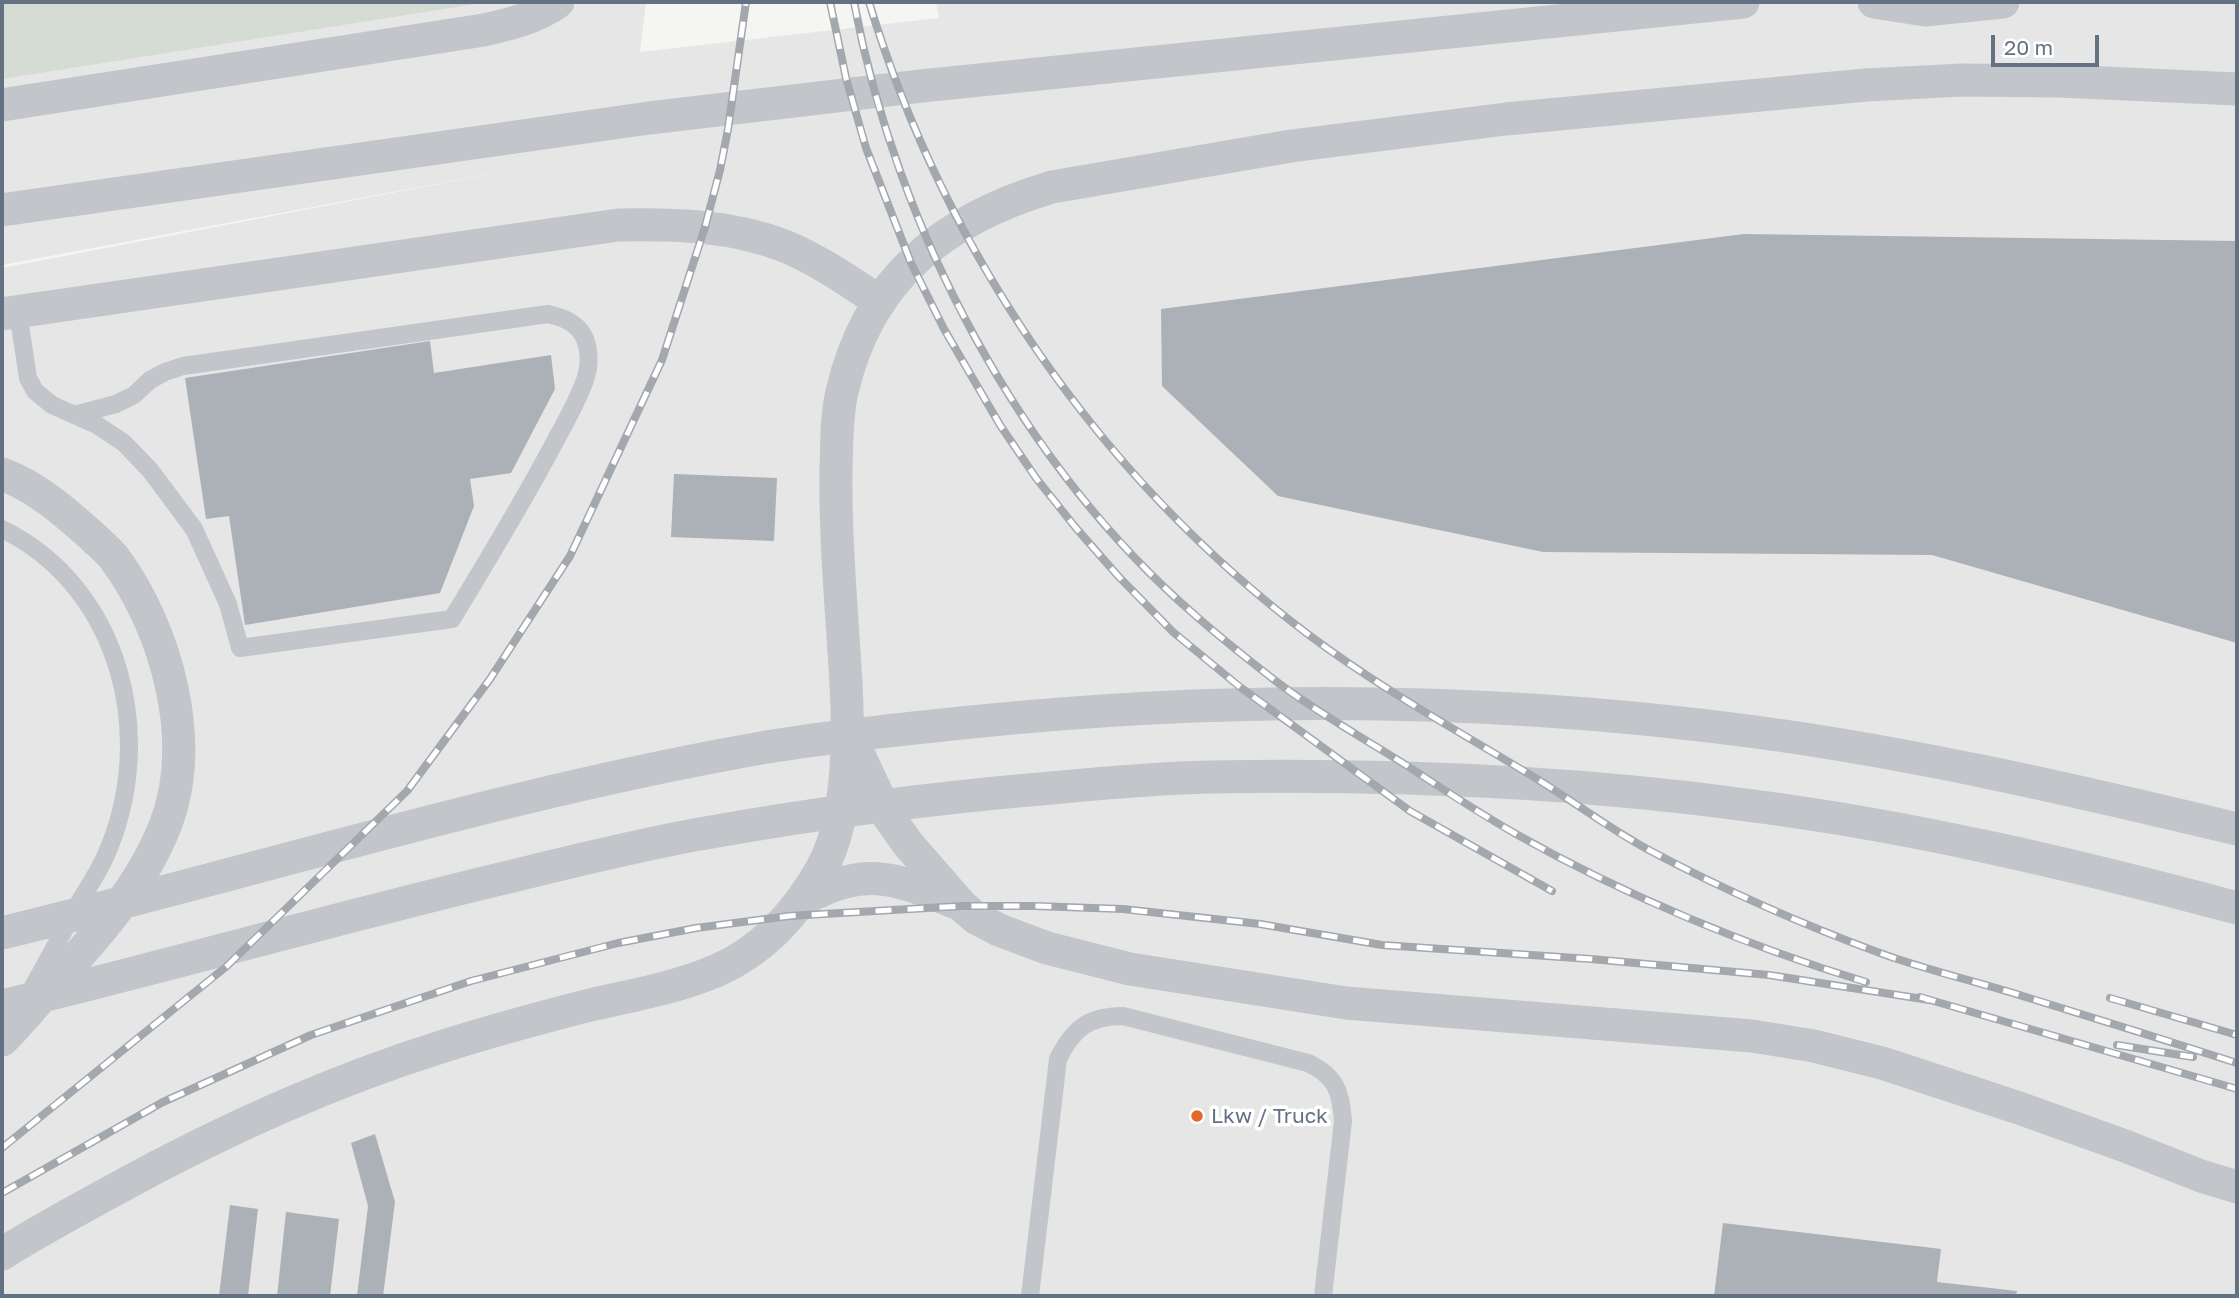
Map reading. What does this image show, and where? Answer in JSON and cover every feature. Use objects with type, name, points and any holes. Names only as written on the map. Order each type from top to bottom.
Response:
[{"type":"street","points":[[2,105],[484,30],[519,22],[549,9],[558,2]]},
{"type":"street","points":[[2,210],[649,118],[921,86],[1743,2]]},
{"type":"street","points":[[1874,2],[1925,10],[2003,2]]},
{"type":"street","points":[[2,1254],[34,1233],[177,1155],[329,1087],[474,1037],[680,984],[719,970],[766,939],[804,899],[825,863],[843,799],[848,719],[836,495],[837,428],[842,394],[852,359],[880,302],[911,263],[960,225],[1015,198],[1052,187],[1291,146],[1506,119],[1866,85],[1962,80],[2237,89]]},
{"type":"street","points":[[8,315],[618,225],[681,224],[744,234],[787,247],[836,273],[880,302]]},
{"type":"street","points":[[2,474],[47,498],[114,557],[154,629],[167,665],[175,705],[178,743],[176,786],[166,824],[145,869],[95,937],[3,1024]]},
{"type":"street","points":[[2,933],[388,833],[651,769],[773,746],[931,726],[1170,706],[1314,704],[1561,711],[1761,733],[1984,771],[2237,829]]},
{"type":"street","points":[[848,719],[858,753],[886,813],[908,844],[962,906],[976,918],[999,930],[1047,948],[1130,969],[1346,1003],[1752,1036],[1814,1046],[1882,1063],[2019,1108],[2237,1187]]},
{"type":"street","points":[[3,1024],[120,978],[402,903],[603,854],[800,817],[954,797],[1205,777],[1386,777],[1507,782],[1631,791],[1750,805],[1880,826],[2010,852],[2237,908]]},
{"type":"street","points":[[804,899],[841,881],[863,878],[900,881],[962,906]]},
{"type":"street","points":[[2,940],[110,906]]},
{"type":"lane","points":[[8,315],[28,378],[35,391],[52,405],[74,415],[97,425],[124,443],[172,497],[194,529],[213,569],[228,604],[240,648],[452,619],[536,477],[571,411],[587,376],[587,344],[573,323],[548,314],[183,366],[150,380],[134,395],[116,404],[74,415]]},
{"type":"lane","points":[[2,529],[23,539],[56,564],[80,592],[101,625],[114,658],[130,729],[125,791],[106,855],[3,1024]]},
{"type":"lane","points":[[1030,1296],[1058,1059],[1066,1043],[1089,1021],[1105,1016],[1123,1016],[1308,1063],[1323,1070],[1336,1085],[1342,1102],[1343,1121],[1322,1296]]},
{"type":"shaded area","points":[[2,2],[646,2],[640,52],[939,18],[936,2],[2237,2],[2237,1296],[2,1296],[2,268],[548,163],[2,265]]},
{"type":"shaded area","points":[[2,2],[488,2],[2,79]]},
{"type":"building","points":[[1744,234],[2237,241],[2237,643],[1932,555],[1543,552],[1278,496],[1162,386],[1161,309]]},
{"type":"building","points":[[430,341],[434,373],[551,355],[555,389],[511,473],[470,479],[474,506],[440,593],[245,625],[229,516],[206,519],[185,378]]},
{"type":"building","points":[[674,474],[777,478],[774,541],[671,537]]},
{"type":"building","points":[[375,1134],[395,1202],[383,1296],[357,1296],[368,1206],[351,1143]]},
{"type":"building","points":[[230,1205],[258,1209],[248,1296],[219,1296]]},
{"type":"building","points":[[286,1212],[339,1219],[330,1296],[277,1296]]},
{"type":"building","points":[[1723,1223],[1941,1249],[1937,1282],[2017,1291],[2016,1296],[1714,1296]]},
{"type":"railway","points":[[2,1148],[227,966],[407,791],[490,679],[570,556],[662,360],[705,227],[728,129],[746,2]]},
{"type":"railway","points":[[830,2],[846,78],[866,148],[911,263],[944,329],[1000,425],[1036,478],[1076,528],[1173,632],[1240,687],[1410,811],[1552,891]]},
{"type":"railway","points":[[854,2],[874,87],[901,172],[935,256],[975,338],[1022,415],[1075,488],[1133,556],[1196,616],[1277,682],[1502,826],[1600,878],[1687,917],[1776,952],[1866,982]]},
{"type":"railway","points":[[869,2],[901,94],[940,184],[986,270],[1039,353],[1098,431],[1162,505],[1233,573],[1309,635],[1388,689],[1631,840],[1733,892],[1821,930],[1898,959],[2237,1063]]},
{"type":"railway","points":[[2,1193],[163,1102],[311,1035],[471,981],[618,943],[696,928],[789,916],[962,906],[1123,909],[1260,924],[1382,945],[1591,959],[1769,975],[1929,1000]]},
{"type":"railway","points":[[1920,997],[2237,1089]]},
{"type":"railway","points":[[2110,998],[2237,1035]]},
{"type":"railway","points":[[2117,1045],[2193,1057]]},
{"type":"place","name":"Lkw / Truck","points":[[1197,1116]]}]
